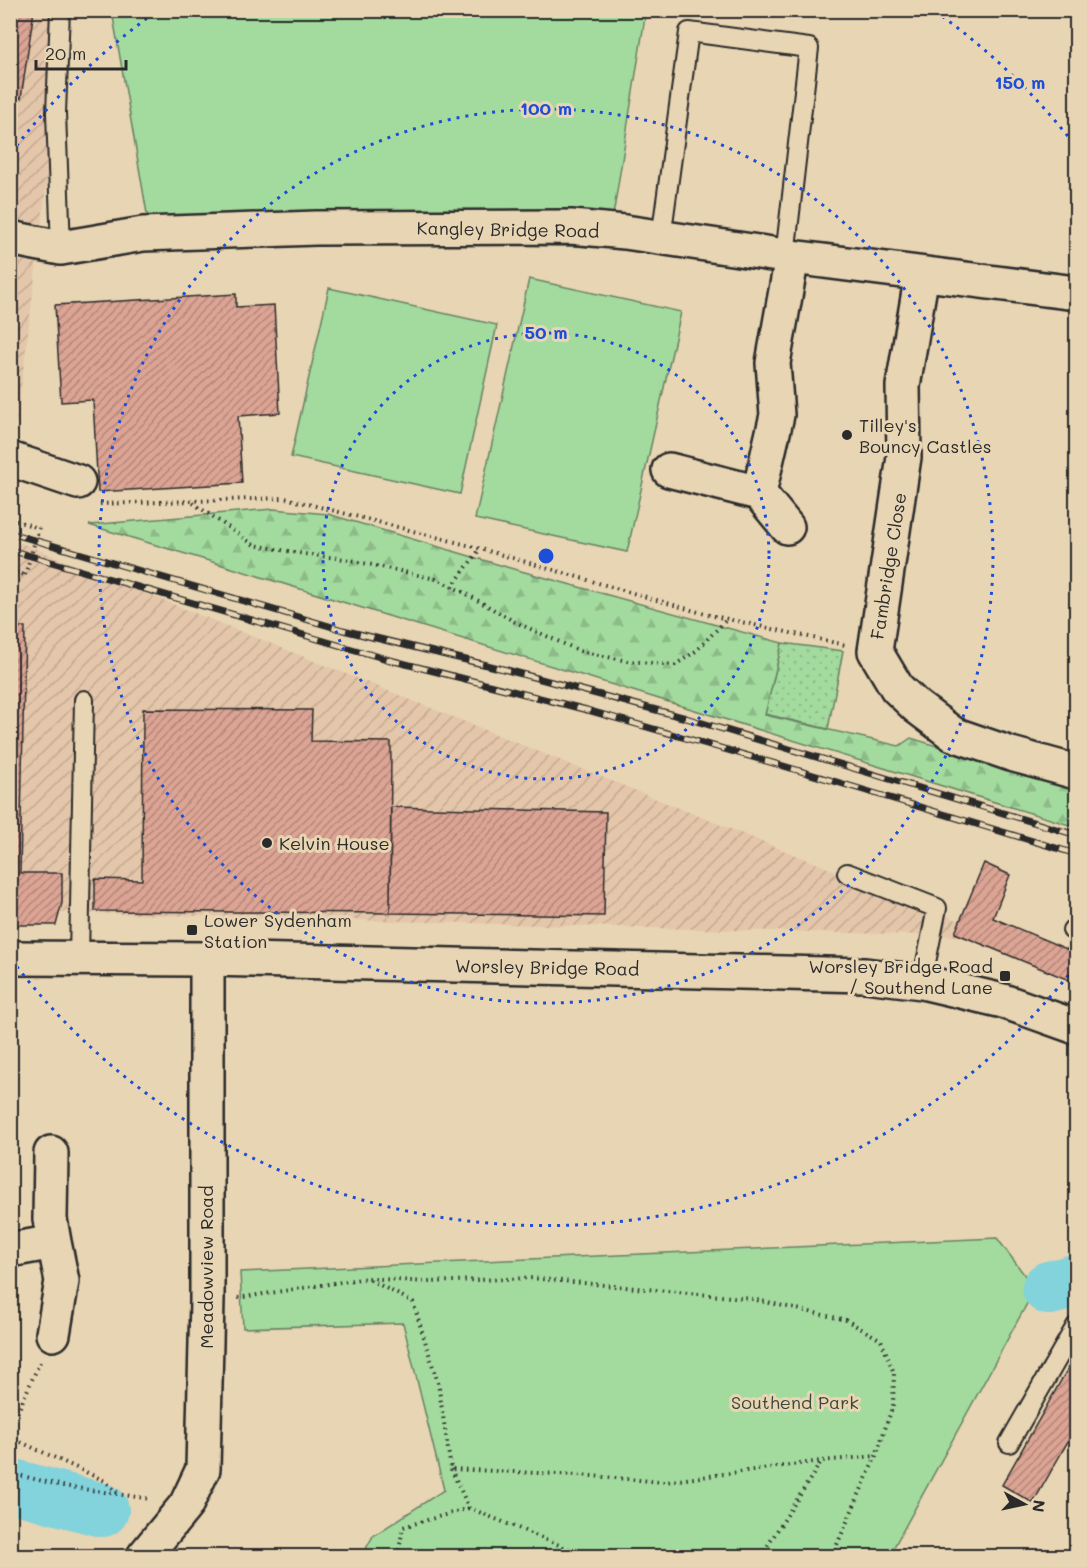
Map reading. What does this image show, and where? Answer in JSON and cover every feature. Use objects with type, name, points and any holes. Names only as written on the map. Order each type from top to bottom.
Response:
[{"type":"street","name":"Kangley Bridge Road","points":[[10,238],[61,248],[143,234],[316,228],[571,227],[788,257],[1077,292]]},
{"type":"street","points":[[759,493],[777,415],[773,363],[788,257]]},
{"type":"street","name":"Fambridge Close","points":[[922,273],[903,386],[904,457],[875,651],[897,688],[917,707],[953,734],[1011,754],[1077,772]]},
{"type":"street","points":[[10,459],[84,493]]},
{"type":"street","points":[[669,470],[759,493],[787,527]]},
{"type":"street","name":"Worsley Bridge Road","points":[[10,958],[207,959],[866,975],[922,982],[1003,1001],[1077,1027]]},
{"type":"street","name":"Meadowview Road","points":[[144,1557],[186,1504],[203,1469],[207,1300],[207,959]]},
{"type":"street","points":[[51,1153],[50,1218],[62,1281],[53,1334]]},
{"type":"street","points":[[10,1250],[54,1242]]},
{"type":"lane","points":[[60,10],[56,113],[61,248]]},
{"type":"lane","points":[[661,238],[689,32],[809,48],[788,257]]},
{"type":"lane","points":[[80,958],[84,700]]},
{"type":"lane","points":[[847,873],[938,908],[922,982]]},
{"type":"lane","points":[[1009,1443],[1077,1326]]},
{"type":"path","points":[[84,493],[191,501],[285,498],[480,549],[727,619],[875,651]]},
{"type":"path","points":[[191,501],[254,545],[345,559],[436,579],[515,622],[580,651],[627,660],[675,665],[696,651],[727,619]]},
{"type":"path","points":[[10,519],[39,528],[25,575],[10,571]]},
{"type":"path","points":[[452,587],[480,549]]},
{"type":"path","points":[[207,1300],[240,1298],[367,1278],[427,1282],[530,1278],[752,1299],[846,1320],[881,1340],[894,1373],[893,1405],[876,1456],[832,1557]]},
{"type":"path","points":[[367,1278],[412,1302],[438,1383],[451,1469],[469,1508]]},
{"type":"path","points":[[10,1428],[53,1334]]},
{"type":"path","points":[[10,1437],[105,1481],[117,1493]]},
{"type":"path","points":[[451,1469],[579,1475],[664,1482],[876,1456]]},
{"type":"path","points":[[761,1557],[821,1461]]},
{"type":"path","points":[[10,1473],[63,1486],[186,1504]]},
{"type":"path","points":[[398,1557],[403,1527],[469,1508],[586,1557]]},
{"type":"shaded area","points":[[11,11],[68,11],[11,469]]},
{"type":"shaded area","points":[[11,539],[999,937],[11,911]]},
{"type":"green space","points":[[112,11],[646,11],[608,247],[151,237]]},
{"type":"green space","points":[[529,279],[681,312],[627,552],[475,519]]},
{"type":"green space","points":[[329,288],[497,325],[460,494],[291,457]]},
{"type":"green space","points":[[273,509],[328,514],[510,568],[782,643],[765,715],[899,746],[911,738],[1076,789],[1076,827],[89,525]]},
{"type":"green space","points":[[782,643],[843,651],[828,729],[765,714]]},
{"type":"green space","name":"Southend Park","points":[[997,1238],[1035,1289],[889,1556],[362,1556],[373,1536],[444,1490],[403,1323],[243,1328],[240,1272]]},
{"type":"building","points":[[10,10],[34,10],[21,98],[10,96]]},
{"type":"building","points":[[236,294],[236,307],[274,305],[280,413],[238,416],[242,483],[98,492],[93,400],[61,402],[55,305]]},
{"type":"building","points":[[10,627],[25,627],[20,873],[62,873],[62,903],[56,925],[10,925]]},
{"type":"building","name":"Kelvin House","points":[[143,709],[312,710],[311,741],[391,742],[390,913],[95,911],[95,879],[142,880]]},
{"type":"building","name":"Kelvin House","points":[[391,807],[606,812],[604,916],[390,913]]},
{"type":"building","points":[[984,863],[1010,875],[993,918],[1076,953],[1076,983],[955,933]]},
{"type":"building","points":[[1076,1354],[1076,1427],[1033,1503],[1002,1485]]},
{"type":"waterway","points":[[1049,1288],[1076,1281]]},
{"type":"waterway","points":[[10,1485],[102,1510]]},
{"type":"railway","points":[[10,533],[343,630],[507,670],[686,718],[1076,835]]},
{"type":"railway","points":[[10,550],[390,660],[587,710],[787,767],[1076,854]]},
{"type":"place","name":"Tilley's Bouncy Castles","points":[[847,435]]},
{"type":"place","name":"Kelvin House","points":[[267,843]]},
{"type":"place","name":"Lower Sydenham Station","points":[[192,930]]},
{"type":"place","name":"Worsley Bridge Road / Southend Lane","points":[[1005,976]]}]
